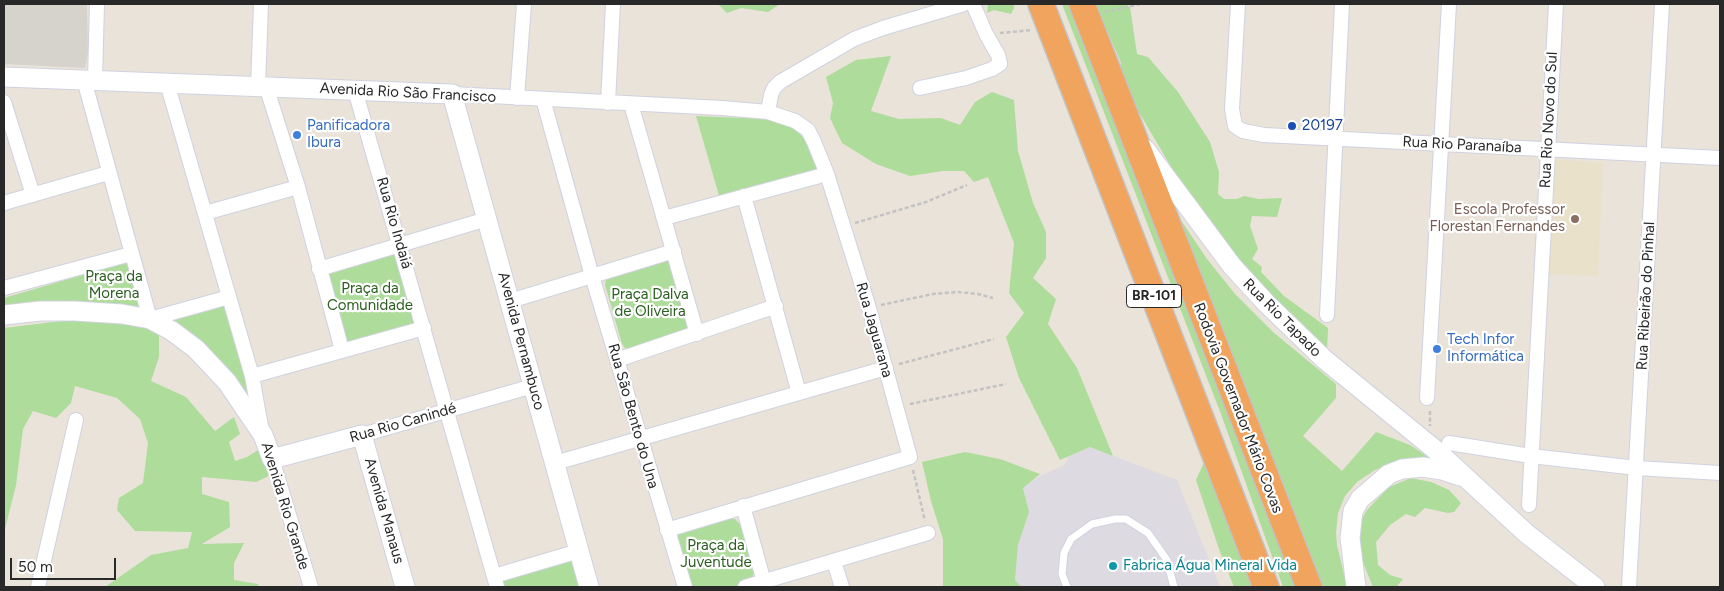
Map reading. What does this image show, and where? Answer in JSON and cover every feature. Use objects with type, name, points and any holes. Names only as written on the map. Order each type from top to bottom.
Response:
[{"type":"highway","name":"BR-101","points":[[1041,4],[1266,587]]},
{"type":"highway","name":"Rodovia Governador Mário Covas","points":[[1084,10],[1309,587]]},
{"type":"main road","name":"Avenida Rio São Francisco","points":[[4,77],[452,94]]},
{"type":"main road","name":"Avenida Pernambuco","points":[[452,94],[589,587]]},
{"type":"main road","name":"Rua Rio Tapado","points":[[1130,128],[1232,266],[1266,303],[1324,360],[1425,442],[1527,534],[1596,587]]},
{"type":"main road","name":"Avenida Rio Grande","points":[[4,315],[40,311],[75,311],[122,314],[150,319],[184,339],[210,362],[227,382],[263,435],[272,459]]},
{"type":"main road","name":"Rua Rio Canindé","points":[[272,459],[362,435]]},
{"type":"main road","name":"Avenida Manaus","points":[[362,435],[406,587]]},
{"type":"main road","name":"Rua Rio Tapado","points":[[1356,587],[1350,538],[1351,520],[1353,511],[1365,494],[1389,474],[1402,469],[1423,468],[1442,470],[1466,478]]},
{"type":"street","points":[[97,4],[90,80],[108,173],[150,319],[229,297]]},
{"type":"street","points":[[261,4],[262,86],[298,187],[342,350]]},
{"type":"street","points":[[517,98],[524,4]]},
{"type":"street","points":[[608,103],[613,4]]},
{"type":"street","points":[[768,112],[772,91],[780,82],[854,39],[883,28],[964,4]]},
{"type":"street","points":[[920,88],[966,78],[992,69],[1000,64],[998,55],[986,34],[973,4]]},
{"type":"street","name":"Rua Rio Paranaíba","points":[[1238,4],[1232,109],[1235,126],[1250,133],[1547,148],[1653,156],[1720,158]]},
{"type":"street","points":[[1327,315],[1342,4]]},
{"type":"street","points":[[1427,398],[1449,4]]},
{"type":"street","name":"Rua Rio Novo do Sul","points":[[1529,505],[1556,4]]},
{"type":"street","name":"Rua Ribeirão do Pinhal","points":[[1629,587],[1662,4]]},
{"type":"street","points":[[167,83],[252,376],[263,435]]},
{"type":"street","name":"Rua Rio Indaiá","points":[[355,90],[401,246],[495,582]]},
{"type":"street","name":"Avenida Rio São Francisco","points":[[452,94],[768,112],[795,121],[808,130]]},
{"type":"street","name":"Rua São Bento do Una","points":[[542,100],[592,276],[685,587]]},
{"type":"street","points":[[4,102],[33,195]]},
{"type":"street","points":[[631,104],[696,334]]},
{"type":"street","name":"Rua Jaguarana","points":[[808,130],[827,174],[892,366],[910,457]]},
{"type":"street","points":[[4,203],[108,173]]},
{"type":"street","points":[[664,218],[827,174]]},
{"type":"street","points":[[205,213],[298,187]]},
{"type":"street","points":[[744,196],[799,393]]},
{"type":"street","points":[[319,269],[487,220]]},
{"type":"street","points":[[510,301],[674,251]]},
{"type":"street","points":[[4,288],[132,254]]},
{"type":"street","points":[[617,360],[776,306]]},
{"type":"street","points":[[252,376],[424,328]]},
{"type":"street","points":[[555,464],[892,366]]},
{"type":"street","name":"Rua Rio Canindé","points":[[362,435],[533,386]]},
{"type":"street","points":[[38,587],[76,420]]},
{"type":"street","points":[[1450,443],[1531,456],[1637,468],[1720,473]]},
{"type":"street","points":[[668,530],[910,457]]},
{"type":"street","name":"Avenida Rio Grande","points":[[272,459],[311,587]]},
{"type":"street","points":[[743,506],[764,582]]},
{"type":"street","points":[[745,587],[928,534]]},
{"type":"street","points":[[495,582],[579,551]]},
{"type":"street","points":[[834,562],[842,587]]},
{"type":"lane","points":[[1067,587],[1062,574],[1064,553],[1071,539],[1092,524],[1115,519],[1126,519],[1148,532],[1167,560],[1174,587]]},
{"type":"path","points":[[1084,10],[1140,4]]},
{"type":"path","points":[[986,34],[1051,28]]},
{"type":"path","points":[[854,223],[926,202],[967,185]]},
{"type":"path","points":[[883,305],[933,294],[958,292],[993,298]]},
{"type":"path","points":[[892,366],[994,339]]},
{"type":"path","points":[[904,405],[1006,384]]},
{"type":"path","points":[[1425,442],[1430,428],[1430,408],[1427,398]]},
{"type":"path","points":[[910,457],[928,534]]},
{"type":"shaded area","points":[[4,4],[87,4],[88,52],[85,68],[4,64]]},
{"type":"shaded area","name":"Escola Professor Florestan Fernandes","points":[[1553,159],[1603,163],[1598,276],[1548,274]]},
{"type":"shaded area","name":"Fabrica Água Mineral Vida","points":[[1090,447],[1177,480],[1220,587],[1021,587],[1015,580],[1018,545],[1029,512],[1023,487],[1042,475],[1065,465],[1069,456]]},
{"type":"green space","points":[[718,4],[780,4],[768,12],[741,8],[727,13]]},
{"type":"green space","points":[[988,4],[1014,4],[1014,8],[1011,14],[994,10],[987,13]]},
{"type":"green space","points":[[1062,4],[1075,4],[1300,587],[1283,587],[1221,414]]},
{"type":"green space","points":[[1096,4],[1125,4],[1130,7],[1137,54],[1148,57],[1178,92],[1210,142],[1219,172],[1218,194],[1224,199],[1237,199],[1244,196],[1259,199],[1282,198],[1277,217],[1252,216],[1250,226],[1258,249],[1252,259],[1262,267],[1261,272],[1284,296],[1328,328],[1327,352],[1255,285],[1176,175],[1124,87],[1118,70],[1121,63]]},
{"type":"green space","points":[[891,56],[871,111],[899,119],[941,118],[960,125],[975,102],[992,92],[1014,100],[1018,151],[1033,203],[1046,232],[1046,258],[1033,278],[1056,299],[1048,324],[1077,368],[1113,456],[1090,447],[1060,460],[1019,378],[1006,337],[1024,313],[1009,293],[1014,243],[988,177],[974,182],[964,171],[943,171],[910,176],[876,164],[842,143],[830,118],[833,103],[826,77],[856,60]]},
{"type":"green space","points":[[696,116],[766,119],[788,125],[800,134],[808,144],[818,170],[720,199]]},
{"type":"green space","points":[[1170,204],[1207,259],[1235,294],[1273,332],[1336,384],[1336,398],[1303,436],[1342,471],[1376,432],[1410,445],[1428,457],[1428,459],[1392,463],[1375,470],[1357,482],[1345,496],[1338,513],[1336,532],[1337,545],[1347,587],[1320,587]]},
{"type":"green space","name":"Praça da Comunidade","points":[[395,254],[414,321],[412,324],[349,342],[345,341],[329,272]]},
{"type":"green space","name":"Praça Dalva de Oliveira","points":[[669,259],[694,328],[628,349],[625,348],[622,344],[605,285],[606,280],[610,276]]},
{"type":"green space","name":"Praça da Morena","points":[[127,262],[139,300],[139,308],[75,301],[4,309],[4,298]]},
{"type":"green space","name":"Praça da Morena","points":[[224,302],[253,402],[162,319]]},
{"type":"green space","points":[[70,320],[112,321],[159,331],[159,357],[151,381],[186,397],[215,431],[234,417],[240,434],[229,442],[235,461],[247,457],[258,450],[269,476],[256,482],[202,477],[202,494],[229,502],[230,527],[202,544],[244,543],[234,563],[234,580],[258,584],[259,587],[105,587],[151,555],[188,548],[192,532],[135,531],[117,510],[119,498],[143,483],[148,443],[140,419],[117,398],[75,386],[71,403],[56,418],[33,411],[23,429],[16,485],[4,533],[4,328]]},
{"type":"green space","points":[[965,452],[1000,459],[1040,474],[1023,488],[1029,512],[1018,545],[1015,580],[1021,587],[943,587],[943,539],[931,501],[922,462]]},
{"type":"green space","points":[[1206,458],[1252,574],[1251,587],[1234,587],[1219,549],[1196,480]]},
{"type":"green space","points":[[1411,478],[1431,482],[1449,490],[1461,503],[1454,512],[1448,513],[1425,508],[1415,517],[1406,514],[1390,525],[1376,542],[1378,565],[1390,575],[1403,579],[1397,586],[1399,587],[1373,587],[1357,541],[1358,526],[1367,510],[1389,487]]},
{"type":"green space","name":"Praça da Juventude","points":[[724,518],[735,519],[742,526],[754,568],[753,576],[744,584],[732,587],[689,587],[677,539],[679,534]]},
{"type":"green space","points":[[570,560],[574,561],[583,587],[501,587],[504,580]]},
{"type":"place","name":"20197","points":[[1292,126]]},
{"type":"place","name":"Panificadora Ibura","points":[[297,135]]},
{"type":"place","name":"Escola Professor Florestan Fernandes","points":[[1575,219]]},
{"type":"place","name":"Tech Infor Informática","points":[[1437,349]]},
{"type":"place","name":"Fabrica Água Mineral Vida","points":[[1113,566]]}]
